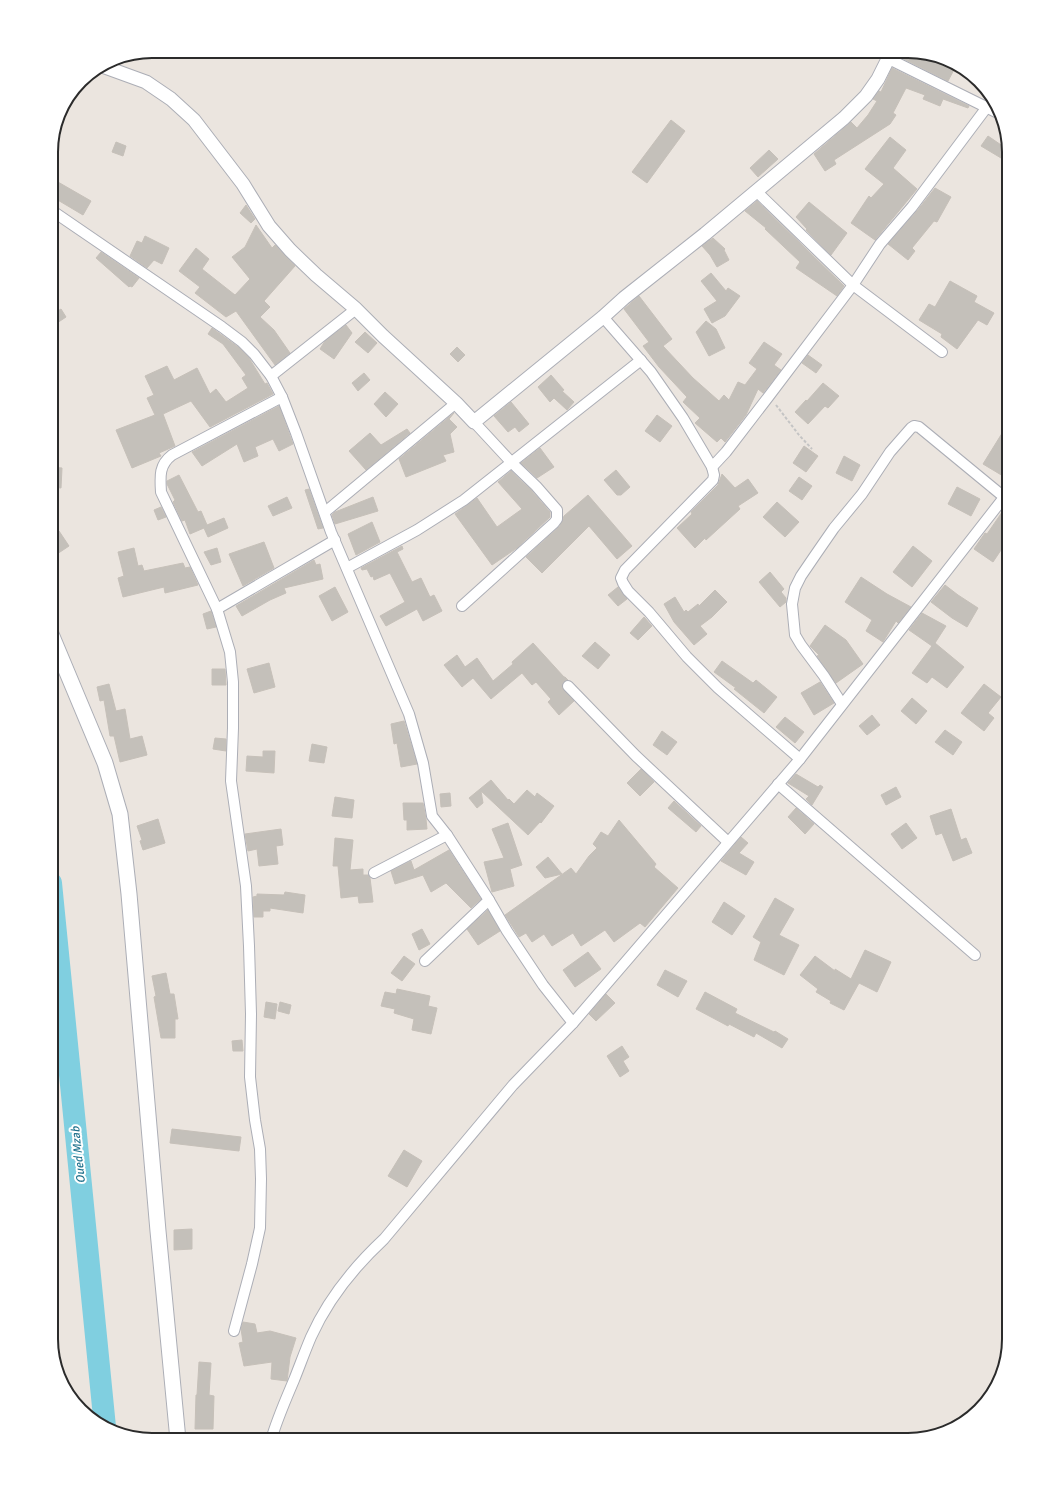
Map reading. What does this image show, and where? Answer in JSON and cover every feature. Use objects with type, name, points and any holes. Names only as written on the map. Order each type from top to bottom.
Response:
[{"type":"main road","points":[[58,651],[105,763],[120,814],[129,894],[158,1231],[177,1433]]},
{"type":"street","points":[[474,422],[603,317],[624,298],[670,263],[844,118],[866,96],[878,79],[889,58]]},
{"type":"street","points":[[897,58],[991,109]]},
{"type":"street","points":[[109,69],[146,82],[171,99],[194,120],[243,184],[269,226],[290,250],[316,275],[356,309],[456,403],[512,463],[536,486],[557,510],[557,518],[554,523],[462,606]]},
{"type":"street","points":[[712,467],[726,452],[770,396],[853,285],[880,244],[912,207],[987,107]]},
{"type":"street","points":[[756,192],[853,285],[942,352]]},
{"type":"street","points":[[58,215],[232,334],[254,354],[271,376],[282,397],[335,540],[409,714],[423,763],[432,816],[447,835],[507,931],[543,985],[573,1023]]},
{"type":"street","points":[[271,376],[356,309]]},
{"type":"street","points":[[603,317],[651,372],[683,418],[712,467],[714,475],[713,480],[625,570],[622,578],[622,584],[649,612],[687,657],[718,688],[800,759]]},
{"type":"street","points":[[347,568],[417,530],[464,500],[641,360]]},
{"type":"street","points":[[234,1331],[260,1228],[261,1179],[260,1149],[250,1077],[251,1006],[246,886],[231,781],[233,682],[230,652],[217,609],[161,492],[161,471],[165,461],[172,455],[282,397]]},
{"type":"street","points":[[325,512],[456,403]]},
{"type":"street","points":[[842,704],[824,676],[794,635],[792,604],[795,588],[801,576],[834,528],[862,494],[890,452],[911,428],[914,426],[918,427],[1002,491]]},
{"type":"street","points":[[273,1433],[311,1337],[326,1309],[345,1281],[364,1258],[384,1239],[513,1085],[573,1023],[800,759],[1002,499]]},
{"type":"street","points":[[217,609],[335,540]]},
{"type":"street","points":[[568,686],[636,756],[728,842]]},
{"type":"street","points":[[778,784],[975,955]]},
{"type":"street","points":[[374,873],[447,835]]},
{"type":"street","points":[[425,961],[489,900]]},
{"type":"path","points":[[770,396],[812,449]]},
{"type":"building","points":[[902,58],[926,60],[949,68],[954,70],[948,81]]},
{"type":"building","points":[[892,68],[969,106],[968,108],[943,99],[940,106],[923,99],[925,95],[906,88],[893,113],[896,115],[890,124],[834,160],[836,164],[825,171],[814,154],[851,122],[857,128],[877,101],[873,99],[879,91],[881,92]]},
{"type":"building","points":[[671,120],[685,131],[647,183],[632,172]]},
{"type":"building","points":[[988,136],[1001,145],[1002,156],[1001,158],[981,146]]},
{"type":"building","points":[[890,137],[906,150],[893,168],[917,189],[875,240],[851,223],[869,196],[871,198],[884,184],[865,169]]},
{"type":"building","points":[[116,142],[126,146],[123,156],[112,152]]},
{"type":"building","points":[[769,150],[778,159],[758,177],[750,168]]},
{"type":"building","points":[[58,182],[91,201],[83,215],[58,200]]},
{"type":"building","points":[[935,188],[951,197],[937,222],[934,221],[912,248],[915,251],[908,260],[888,244]]},
{"type":"building","points":[[757,201],[844,286],[837,296],[796,268],[800,262],[765,229],[766,228],[745,211]]},
{"type":"building","points":[[809,202],[847,233],[831,255],[806,230],[807,229],[796,217]]},
{"type":"building","points":[[246,205],[255,219],[251,223],[240,213]]},
{"type":"building","points":[[256,225],[272,248],[275,245],[295,266],[264,301],[270,307],[260,317],[274,330],[290,353],[275,365],[236,311],[226,317],[195,293],[200,287],[179,271],[196,248],[209,259],[202,269],[235,295],[250,279],[232,257],[245,247]]},
{"type":"building","points":[[145,236],[169,248],[162,264],[154,260],[147,268],[130,256],[137,241],[142,243]]},
{"type":"building","points":[[713,238],[725,249],[724,250],[729,260],[717,267],[710,255],[702,246]]},
{"type":"building","points":[[101,252],[139,278],[132,287],[129,287],[96,258]]},
{"type":"building","points":[[711,273],[726,291],[728,288],[740,296],[725,316],[712,323],[704,309],[717,301],[701,281]]},
{"type":"building","points":[[950,281],[977,296],[974,302],[994,313],[987,325],[978,320],[957,349],[941,337],[942,334],[919,320],[929,304],[935,307]]},
{"type":"building","points":[[639,296],[672,339],[663,346],[693,378],[719,401],[724,395],[729,400],[738,382],[745,385],[757,369],[749,363],[764,342],[782,354],[774,365],[781,370],[763,393],[758,389],[746,415],[725,442],[721,438],[717,442],[695,423],[700,418],[683,402],[687,397],[659,367],[643,346],[649,342],[624,309]]},
{"type":"building","points":[[61,309],[66,317],[58,322],[58,311]]},
{"type":"building","points":[[706,321],[716,329],[725,348],[709,356],[696,332]]},
{"type":"building","points":[[346,325],[352,333],[334,359],[320,349],[325,341]]},
{"type":"building","points":[[212,328],[238,347],[249,358],[273,394],[210,427],[191,401],[163,414],[175,446],[159,453],[161,456],[132,468],[116,430],[155,415],[147,398],[154,395],[145,376],[167,366],[174,380],[197,368],[210,394],[216,389],[226,402],[248,388],[242,378],[246,375],[223,344],[208,334]]},
{"type":"building","points":[[365,332],[377,343],[368,353],[355,342]]},
{"type":"building","points":[[457,347],[465,355],[458,362],[450,354]]},
{"type":"building","points":[[808,355],[822,365],[816,373],[802,363]]},
{"type":"building","points":[[364,373],[370,380],[358,391],[352,383]]},
{"type":"building","points":[[551,375],[564,390],[562,391],[574,402],[567,410],[554,398],[550,402],[538,387]]},
{"type":"building","points":[[823,383],[839,396],[828,408],[825,406],[808,424],[795,412]]},
{"type":"building","points":[[385,392],[398,404],[386,417],[374,404]]},
{"type":"building","points":[[511,402],[529,424],[519,432],[515,427],[508,432],[494,416]]},
{"type":"building","points":[[279,406],[293,444],[279,451],[273,439],[255,447],[258,456],[244,462],[237,444],[202,466],[192,452]]},
{"type":"building","points":[[454,413],[449,419],[457,427],[450,434],[454,452],[443,455],[446,461],[406,477],[399,459]]},
{"type":"building","points":[[657,415],[672,426],[660,442],[645,431]]},
{"type":"building","points":[[407,429],[410,433],[366,470],[349,451],[370,433],[381,445]]},
{"type":"building","points":[[1002,433],[1002,475],[983,464]]},
{"type":"building","points":[[804,446],[818,456],[806,472],[793,463]]},
{"type":"building","points":[[540,448],[554,467],[537,478],[521,463]]},
{"type":"building","points":[[844,456],[860,465],[852,481],[836,473]]},
{"type":"building","points":[[58,468],[62,468],[61,488],[58,488]]},
{"type":"building","points":[[616,470],[630,487],[621,495],[617,495],[604,480]]},
{"type":"building","points":[[511,471],[531,490],[550,512],[550,517],[517,548],[492,565],[455,514],[477,498],[497,527],[522,509],[498,482]]},
{"type":"building","points":[[722,474],[735,488],[748,479],[758,493],[738,506],[740,509],[695,548],[677,528],[718,485]]},
{"type":"building","points":[[179,475],[198,512],[201,511],[207,525],[224,518],[228,528],[208,537],[204,528],[190,534],[185,520],[182,521],[173,502],[175,500],[167,484],[167,481]]},
{"type":"building","points":[[799,477],[812,486],[802,500],[789,491]]},
{"type":"building","points":[[957,487],[980,499],[971,516],[948,504]]},
{"type":"building","points":[[309,489],[323,528],[318,529],[305,490]]},
{"type":"building","points":[[588,495],[632,546],[617,559],[589,526],[542,573],[526,557],[559,527],[564,516]]},
{"type":"building","points":[[287,497],[292,508],[273,516],[268,506]]},
{"type":"building","points":[[373,497],[378,511],[335,524],[332,515],[335,512]]},
{"type":"building","points":[[777,502],[799,522],[785,537],[763,517]]},
{"type":"building","points":[[161,507],[166,517],[158,520],[154,510]]},
{"type":"building","points":[[1002,512],[1002,548],[993,562],[974,549],[985,533],[987,534]]},
{"type":"building","points":[[372,522],[380,542],[356,555],[348,534]]},
{"type":"building","points":[[58,532],[69,546],[58,553]]},
{"type":"building","points":[[264,542],[274,568],[243,586],[229,554]]},
{"type":"building","points":[[402,546],[403,549],[397,552],[412,582],[421,578],[430,597],[434,595],[442,611],[423,621],[417,609],[386,626],[380,616],[405,602],[390,573],[374,580],[373,576],[371,577],[367,569],[362,570],[361,568]]},
{"type":"building","points":[[913,546],[932,561],[912,587],[893,572]]},
{"type":"building","points":[[134,548],[138,566],[142,565],[144,571],[183,563],[185,568],[190,567],[198,585],[165,593],[164,587],[123,597],[118,578],[124,576],[118,552]]},
{"type":"building","points":[[217,548],[221,562],[211,565],[204,552]]},
{"type":"building","points":[[314,560],[316,565],[320,564],[323,579],[284,588],[286,593],[270,600],[242,616],[236,606]]},
{"type":"building","points":[[770,572],[784,589],[781,592],[786,598],[786,602],[780,607],[759,582]]},
{"type":"building","points":[[861,577],[887,594],[911,607],[898,623],[896,621],[883,642],[866,631],[872,620],[845,602]]},
{"type":"building","points":[[945,585],[978,608],[967,627],[931,602]]},
{"type":"building","points":[[335,587],[348,612],[332,621],[319,596]]},
{"type":"building","points":[[618,587],[627,599],[618,606],[608,595]]},
{"type":"building","points":[[715,590],[727,602],[712,617],[700,626],[707,634],[694,645],[674,622],[664,604],[675,597],[684,612],[686,610],[688,612],[698,604],[699,606]]},
{"type":"building","points":[[211,611],[216,627],[207,629],[203,614]]},
{"type":"building","points":[[922,613],[946,626],[935,643],[964,667],[947,688],[932,677],[927,683],[912,673],[932,646],[909,630]]},
{"type":"building","points":[[644,617],[652,626],[638,640],[630,633]]},
{"type":"building","points":[[825,625],[846,640],[863,664],[836,683],[817,656],[819,655],[810,646]]},
{"type":"building","points":[[595,642],[610,655],[598,669],[582,656]]},
{"type":"building","points":[[533,643],[568,680],[563,682],[562,688],[574,701],[559,715],[548,702],[551,699],[536,682],[532,685],[522,673],[491,699],[473,678],[462,687],[444,665],[457,655],[465,667],[477,658],[493,681],[513,664],[512,662]]},
{"type":"building","points":[[722,661],[753,683],[756,680],[777,697],[764,713],[734,689],[736,688],[714,672]]},
{"type":"building","points":[[269,663],[275,687],[254,693],[247,669]]},
{"type":"building","points":[[212,669],[225,669],[226,685],[212,685]]},
{"type":"building","points":[[820,682],[834,703],[814,715],[801,693]]},
{"type":"building","points":[[109,684],[116,711],[125,709],[130,739],[142,736],[147,755],[120,762],[114,736],[110,736],[104,700],[100,701],[97,687]]},
{"type":"building","points":[[984,684],[1001,697],[988,713],[994,718],[984,731],[961,713]]},
{"type":"building","points":[[912,698],[927,711],[916,724],[901,711]]},
{"type":"building","points":[[872,715],[880,725],[867,735],[859,726]]},
{"type":"building","points":[[785,717],[804,732],[795,743],[776,727]]},
{"type":"building","points":[[404,721],[417,764],[401,767],[397,743],[394,744],[391,724]]},
{"type":"building","points":[[945,730],[962,742],[953,755],[935,742]]},
{"type":"building","points":[[662,731],[677,742],[667,755],[653,745]]},
{"type":"building","points":[[215,738],[226,739],[226,751],[213,749]]},
{"type":"building","points":[[312,744],[327,747],[324,763],[309,761]]},
{"type":"building","points":[[263,751],[275,751],[274,773],[246,771],[247,756],[263,757]]},
{"type":"building","points":[[641,769],[654,782],[640,796],[627,783]]},
{"type":"building","points":[[796,774],[818,787],[820,785],[823,787],[812,805],[806,799],[809,796],[788,783]]},
{"type":"building","points":[[491,780],[508,800],[509,799],[514,804],[527,790],[535,797],[537,793],[554,806],[541,823],[540,822],[528,835],[481,791],[483,803],[477,808],[469,798]]},
{"type":"building","points":[[896,787],[901,797],[886,805],[881,795]]},
{"type":"building","points":[[450,793],[451,806],[441,807],[440,794]]},
{"type":"building","points":[[335,797],[354,800],[352,818],[332,816]]},
{"type":"building","points":[[674,801],[701,826],[696,832],[668,808]]},
{"type":"building","points":[[403,803],[423,803],[427,829],[407,830],[407,820],[404,820]]},
{"type":"building","points":[[796,808],[814,824],[805,834],[788,817]]},
{"type":"building","points":[[951,809],[961,840],[966,838],[972,853],[953,861],[942,833],[936,835],[930,816]]},
{"type":"building","points":[[158,819],[165,843],[143,850],[140,841],[142,840],[137,826]]},
{"type":"building","points":[[619,820],[656,864],[654,867],[678,888],[645,927],[640,923],[614,942],[605,930],[581,946],[573,933],[552,946],[544,934],[532,942],[526,933],[519,937],[505,915],[571,868],[576,874],[597,848],[593,844],[601,832],[608,836]]},
{"type":"building","points":[[508,823],[522,865],[510,869],[514,886],[492,892],[484,862],[504,858],[492,829]]},
{"type":"building","points":[[906,823],[917,838],[902,849],[891,834]]},
{"type":"building","points":[[281,829],[283,845],[276,846],[278,864],[259,866],[257,849],[248,851],[245,834]]},
{"type":"building","points":[[741,837],[748,843],[739,853],[754,862],[746,875],[721,861]]},
{"type":"building","points":[[335,838],[353,840],[350,870],[363,869],[363,875],[368,875],[370,878],[373,902],[359,903],[358,896],[341,898],[338,866],[333,866]]},
{"type":"building","points":[[449,850],[481,899],[471,908],[446,883],[431,892],[423,875],[395,884],[391,871],[411,861],[414,870]]},
{"type":"building","points":[[548,857],[562,874],[545,878],[536,867]]},
{"type":"building","points":[[285,892],[305,895],[303,913],[270,908],[270,911],[263,911],[263,917],[254,917],[253,897],[257,896],[257,894],[284,895]]},
{"type":"building","points":[[775,898],[794,909],[779,935],[799,945],[784,975],[754,960],[761,942],[753,937]]},
{"type":"building","points":[[724,902],[745,916],[732,935],[712,922]]},
{"type":"building","points":[[488,910],[500,931],[478,945],[467,929]]},
{"type":"building","points":[[422,929],[430,944],[419,950],[412,934]]},
{"type":"building","points":[[865,950],[891,962],[877,992],[859,983],[844,1010],[830,1003],[831,1001],[816,992],[818,989],[800,975],[815,956],[835,971],[835,969],[851,979]]},
{"type":"building","points":[[588,952],[601,969],[575,987],[563,970]]},
{"type":"building","points":[[404,956],[415,964],[402,981],[391,973]]},
{"type":"building","points":[[665,970],[687,981],[678,997],[657,985]]},
{"type":"building","points":[[166,973],[170,994],[174,994],[178,1019],[175,1019],[175,1038],[161,1038],[154,997],[156,996],[152,976]]},
{"type":"building","points":[[397,989],[430,996],[428,1006],[437,1008],[431,1034],[412,1030],[414,1019],[394,1013],[395,1009],[381,1006],[385,992],[396,994]]},
{"type":"building","points":[[705,992],[737,1009],[735,1013],[774,1032],[775,1031],[788,1039],[782,1048],[756,1033],[754,1037],[729,1024],[728,1026],[696,1009]]},
{"type":"building","points":[[606,994],[615,1003],[596,1021],[589,1014]]},
{"type":"building","points":[[266,1002],[277,1004],[275,1019],[264,1017]]},
{"type":"building","points":[[280,1002],[291,1005],[289,1014],[278,1011]]},
{"type":"building","points":[[242,1040],[243,1051],[233,1051],[232,1041]]},
{"type":"building","points":[[622,1046],[629,1057],[623,1061],[629,1071],[620,1077],[607,1056]]},
{"type":"building","points":[[172,1129],[241,1137],[239,1151],[170,1143]]},
{"type":"building","points":[[404,1150],[422,1161],[407,1187],[388,1176]]},
{"type":"building","points":[[192,1229],[192,1249],[174,1250],[174,1230]]},
{"type":"building","points":[[243,1322],[255,1324],[257,1333],[270,1331],[296,1338],[290,1357],[287,1381],[271,1379],[272,1362],[244,1366],[239,1343],[243,1342],[241,1329]]},
{"type":"building","points":[[199,1362],[211,1363],[209,1395],[214,1396],[213,1429],[195,1429]]},
{"type":"waterway","name":"Oued Mzab","points":[[58,954],[104,1419]]}]
